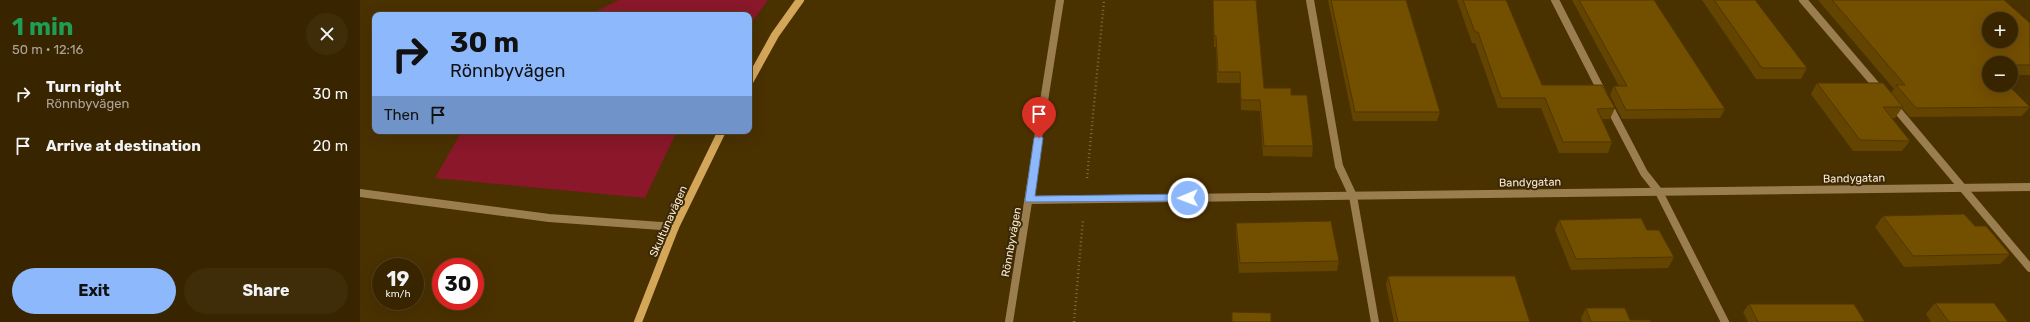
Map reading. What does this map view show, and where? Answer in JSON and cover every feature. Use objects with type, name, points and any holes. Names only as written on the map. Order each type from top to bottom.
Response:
[{"type":"main road","points":[[752,77],[775,35],[800,0]]},
{"type":"main road","name":"Skultunavägen","points":[[638,322],[675,227],[721,134]]},
{"type":"street","name":"Rönnbyvägen","points":[[1009,322],[1060,0]]},
{"type":"street","points":[[1310,0],[1339,166],[1353,196],[1375,322]]},
{"type":"street","points":[[1555,0],[1644,173],[1659,192],[1725,322]]},
{"type":"street","points":[[1802,0],[2030,268]]},
{"type":"street","name":"Bandygatan","points":[[1029,200],[2030,187]]},
{"type":"street","points":[[360,193],[549,218],[675,227]]},
{"type":"path","points":[[1074,322],[1104,0]]},
{"type":"shaded area","points":[[619,0],[768,0],[752,22],[752,12],[594,12]]},
{"type":"shaded area","points":[[460,134],[676,134],[645,198],[435,178]]},
{"type":"building","points":[[1213,0],[1256,0],[1264,88],[1291,88],[1291,95],[1307,95],[1313,146],[1264,146],[1260,100],[1241,100],[1240,72],[1218,72],[1216,36],[1214,36]]},
{"type":"building","points":[[1331,0],[1406,0],[1440,112],[1355,112]]},
{"type":"building","points":[[1463,0],[1506,0],[1542,85],[1602,85],[1615,108],[1597,109],[1612,142],[1563,142],[1545,98],[1501,98],[1478,32],[1475,32]]},
{"type":"building","points":[[1579,0],[1654,0],[1725,109],[1626,110],[1614,86],[1627,86]]},
{"type":"building","points":[[1714,0],[1755,0],[1807,68],[1762,68]]},
{"type":"building","points":[[1832,0],[2004,0],[2018,12],[1982,12],[1982,48],[2018,48],[2018,12],[2030,23],[2030,65],[2018,65],[2018,56],[1982,56],[1982,92],[2015,92],[2030,107],[1916,108],[1896,85],[1905,85]]},
{"type":"building","points":[[1817,83],[1883,83],[1903,107],[1883,107],[1910,141],[1860,140]]},
{"type":"building","points":[[1964,214],[1975,226],[1986,226],[2010,254],[1913,256],[1883,216]]},
{"type":"building","points":[[1641,218],[1647,230],[1659,230],[1674,257],[1576,259],[1559,220]]},
{"type":"building","points":[[1331,221],[1339,261],[1240,263],[1236,223]]},
{"type":"building","points":[[1388,276],[1515,276],[1530,322],[1398,322]]},
{"type":"building","points":[[1935,303],[1994,303],[2008,322],[1949,322]]},
{"type":"building","points":[[1749,304],[1854,304],[1865,322],[1758,322]]},
{"type":"building","points":[[1586,308],[1625,308],[1630,320],[1650,320],[1651,322],[1591,322]]},
{"type":"building","points":[[1232,312],[1271,313],[1271,322],[1232,322]]},
{"type":"route","points":[[1039,138],[1029,200],[1188,198]]}]
